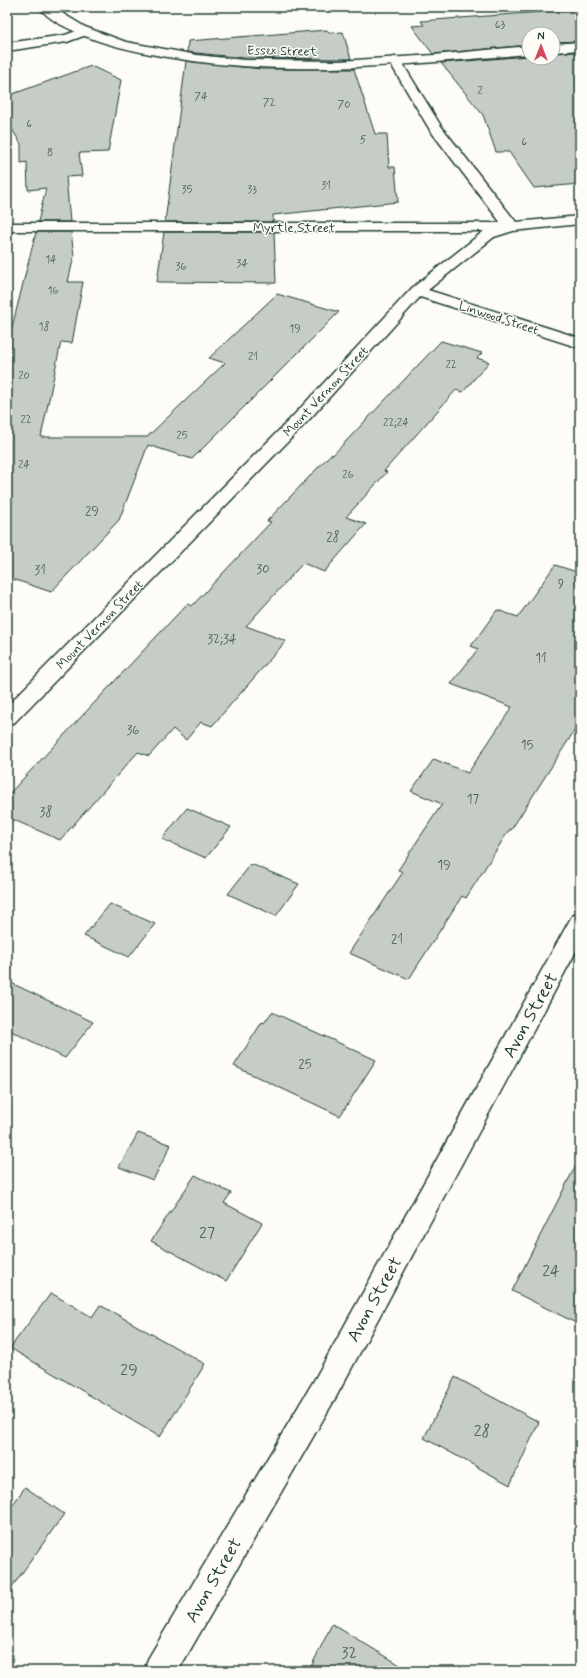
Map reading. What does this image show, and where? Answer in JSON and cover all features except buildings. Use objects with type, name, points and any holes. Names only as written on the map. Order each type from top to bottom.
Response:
[{"type":"street","name":"Essex Street","points":[[45,7],[66,22],[85,32],[129,46],[184,57],[226,62],[308,65],[395,61],[521,51]]},
{"type":"street","points":[[7,47],[67,38],[85,32]]},
{"type":"street","points":[[561,47],[580,46]]},
{"type":"street","points":[[395,61],[435,127],[512,227]]},
{"type":"street","name":"Myrtle Street","points":[[7,227],[512,227],[580,220]]},
{"type":"street","name":"Mount Vernon Street","points":[[7,718],[300,419],[417,291],[489,234],[512,227]]},
{"type":"street","name":"Linwood Street","points":[[417,291],[580,344]]},
{"type":"street","name":"Avon Street","points":[[160,1671],[326,1387],[580,922]]}]
